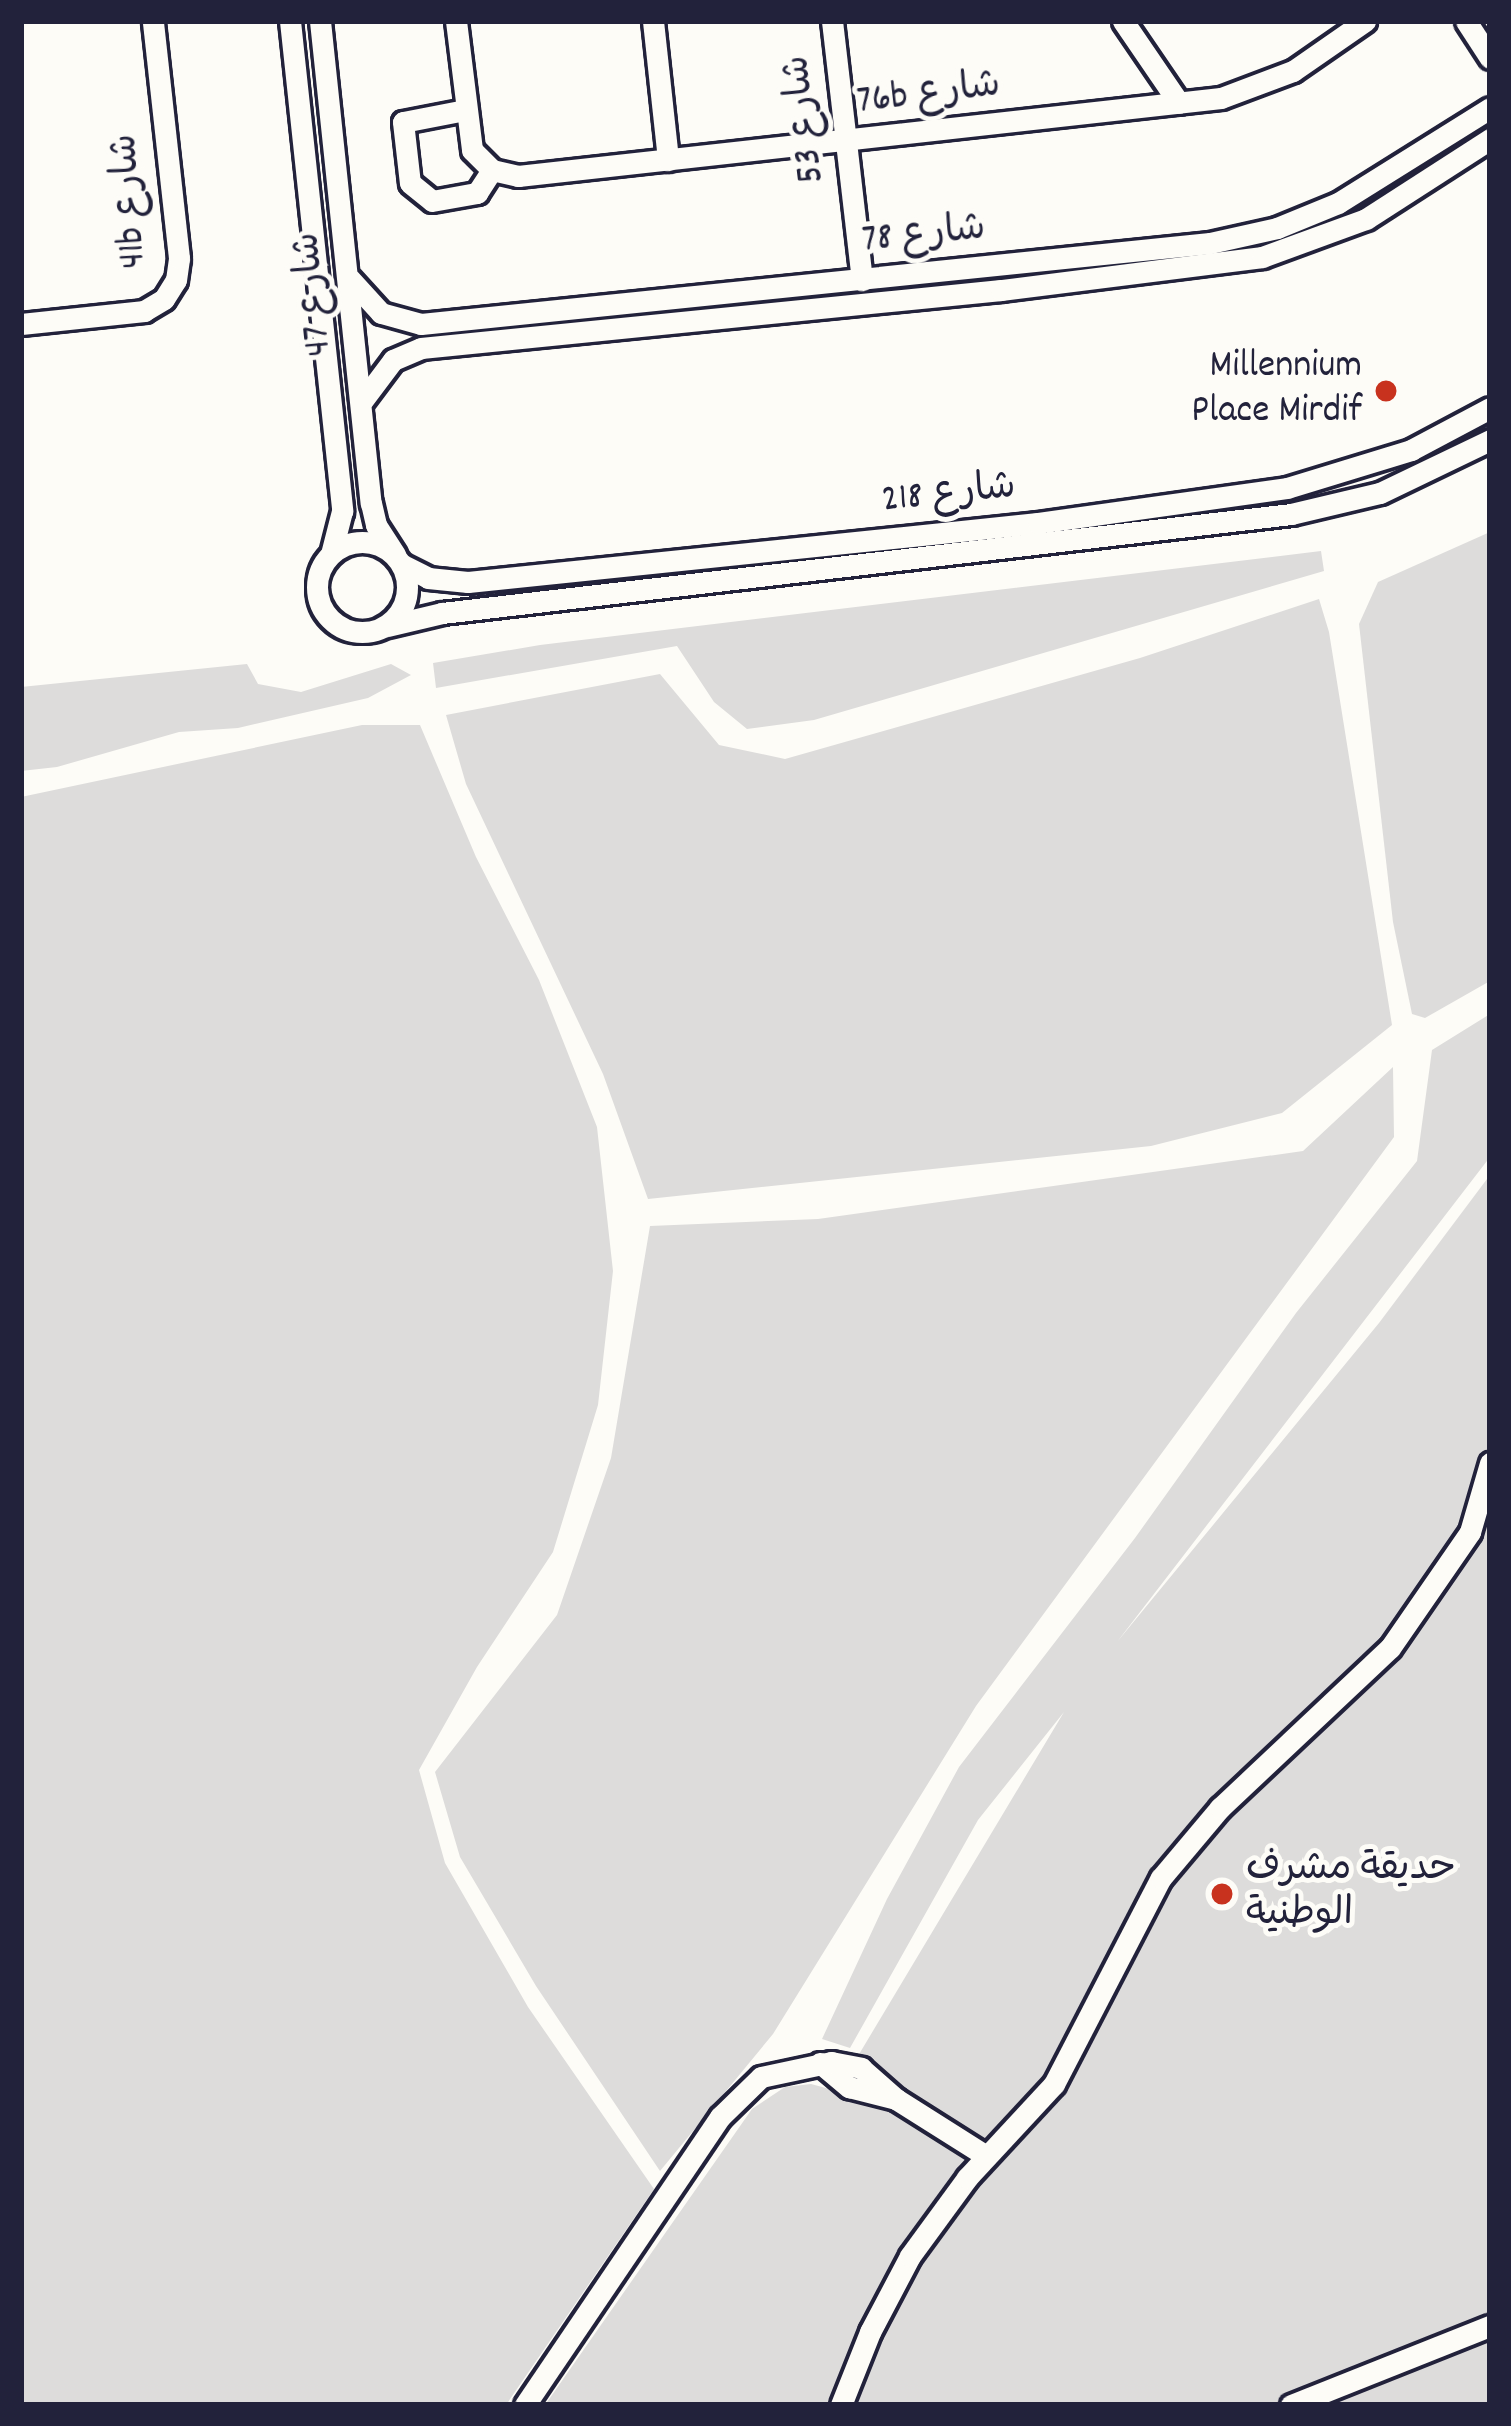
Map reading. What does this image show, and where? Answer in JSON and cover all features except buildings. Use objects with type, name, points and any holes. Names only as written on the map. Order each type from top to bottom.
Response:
[{"type":"street","name":"41b شارع","points":[[21,324],[144,310],[164,299],[176,280],[179,258],[153,21]]},
{"type":"street","name":"شارع 47","points":[[290,21],[342,511],[331,554]]},
{"type":"street","name":"شارع 47","points":[[320,21],[363,400],[370,503],[376,525],[399,560]]},
{"type":"street","points":[[456,21],[472,150],[492,170],[472,194],[432,201],[413,188],[403,122],[465,110]]},
{"type":"street","points":[[653,21],[668,160]]},
{"type":"street","name":"شارع 53","points":[[832,21],[862,280]]},
{"type":"street","points":[[1123,21],[1179,104]]},
{"type":"street","points":[[1466,21],[1490,58]]},
{"type":"street","name":"76b شارع","points":[[492,170],[518,176],[1179,104],[1270,82],[1361,24]]},
{"type":"street","name":"شارع 78","points":[[350,279],[382,313],[421,324],[1255,235],[1320,212],[1490,108]]},
{"type":"street","name":"شارع 78","points":[[363,400],[393,360],[421,348],[900,301],[1241,261],[1302,246],[1366,219],[1490,139]]},
{"type":"street","points":[[1048,284],[1045,275],[1052,269],[1127,258],[1146,250]]},
{"type":"street","points":[[900,301],[915,290],[956,282],[958,269]]},
{"type":"street","name":"شارع 218","points":[[399,560],[428,578],[468,582],[1038,523],[1242,494],[1371,466],[1490,408]]},
{"type":"street","points":[[387,626],[408,592],[399,560],[378,544],[358,541],[331,554],[317,590],[327,615],[362,633],[442,613],[1291,514],[1380,494],[1490,440]]},
{"type":"street","points":[[841,2405],[903,2268],[986,2156],[1054,2084],[1145,1904],[1179,1853],[1398,1637],[1470,1532],[1490,1465]]},
{"type":"street","points":[[524,2405],[735,2098],[772,2072],[820,2063],[861,2068],[896,2099],[986,2156]]},
{"type":"street","points":[[1291,2405],[1490,2326]]},
{"type":"shaded area","points":[[1490,532],[1490,981],[1425,1018],[1412,1014],[1393,922],[1359,624],[1378,582]]},
{"type":"shaded area","points":[[1321,551],[1324,571],[814,720],[747,729],[714,702],[677,646],[436,688],[433,663],[540,645]]},
{"type":"shaded area","points":[[1319,599],[1329,632],[1392,1025],[1282,1113],[1151,1146],[648,1199],[603,1074],[466,784],[446,715],[660,674],[719,745],[785,759],[1140,658]]},
{"type":"shaded area","points":[[247,664],[258,684],[301,692],[391,664],[411,675],[368,698],[238,728],[179,732],[57,767],[21,771],[21,687]]},
{"type":"shaded area","points":[[362,725],[420,725],[476,857],[539,980],[597,1127],[613,1271],[598,1405],[553,1552],[477,1667],[419,1770],[445,1863],[528,2007],[654,2189],[506,2405],[21,2405],[21,797]]},
{"type":"shaded area","name":"حديقة مشرف الوطنية","points":[[1490,1014],[1490,1157],[1117,1642],[1379,1323],[1490,1175],[1490,2405],[545,2405],[752,2109],[785,2087],[811,2084],[837,2091],[1064,1712],[978,1820],[850,2048],[822,2039],[887,1899],[959,1767],[1135,1538],[1296,1313],[1417,1161],[1432,1050]]},
{"type":"shaded area","points":[[1393,1067],[1394,1137],[976,1706],[773,2034],[660,2171],[536,1986],[460,1857],[435,1772],[557,1615],[611,1458],[650,1226],[818,1219],[1303,1151]]},
{"type":"place","name":"Millennium Place Mirdif","points":[[1386,391]]},
{"type":"place","name":"حديقة مشرف الوطنية","points":[[1222,1894]]}]
